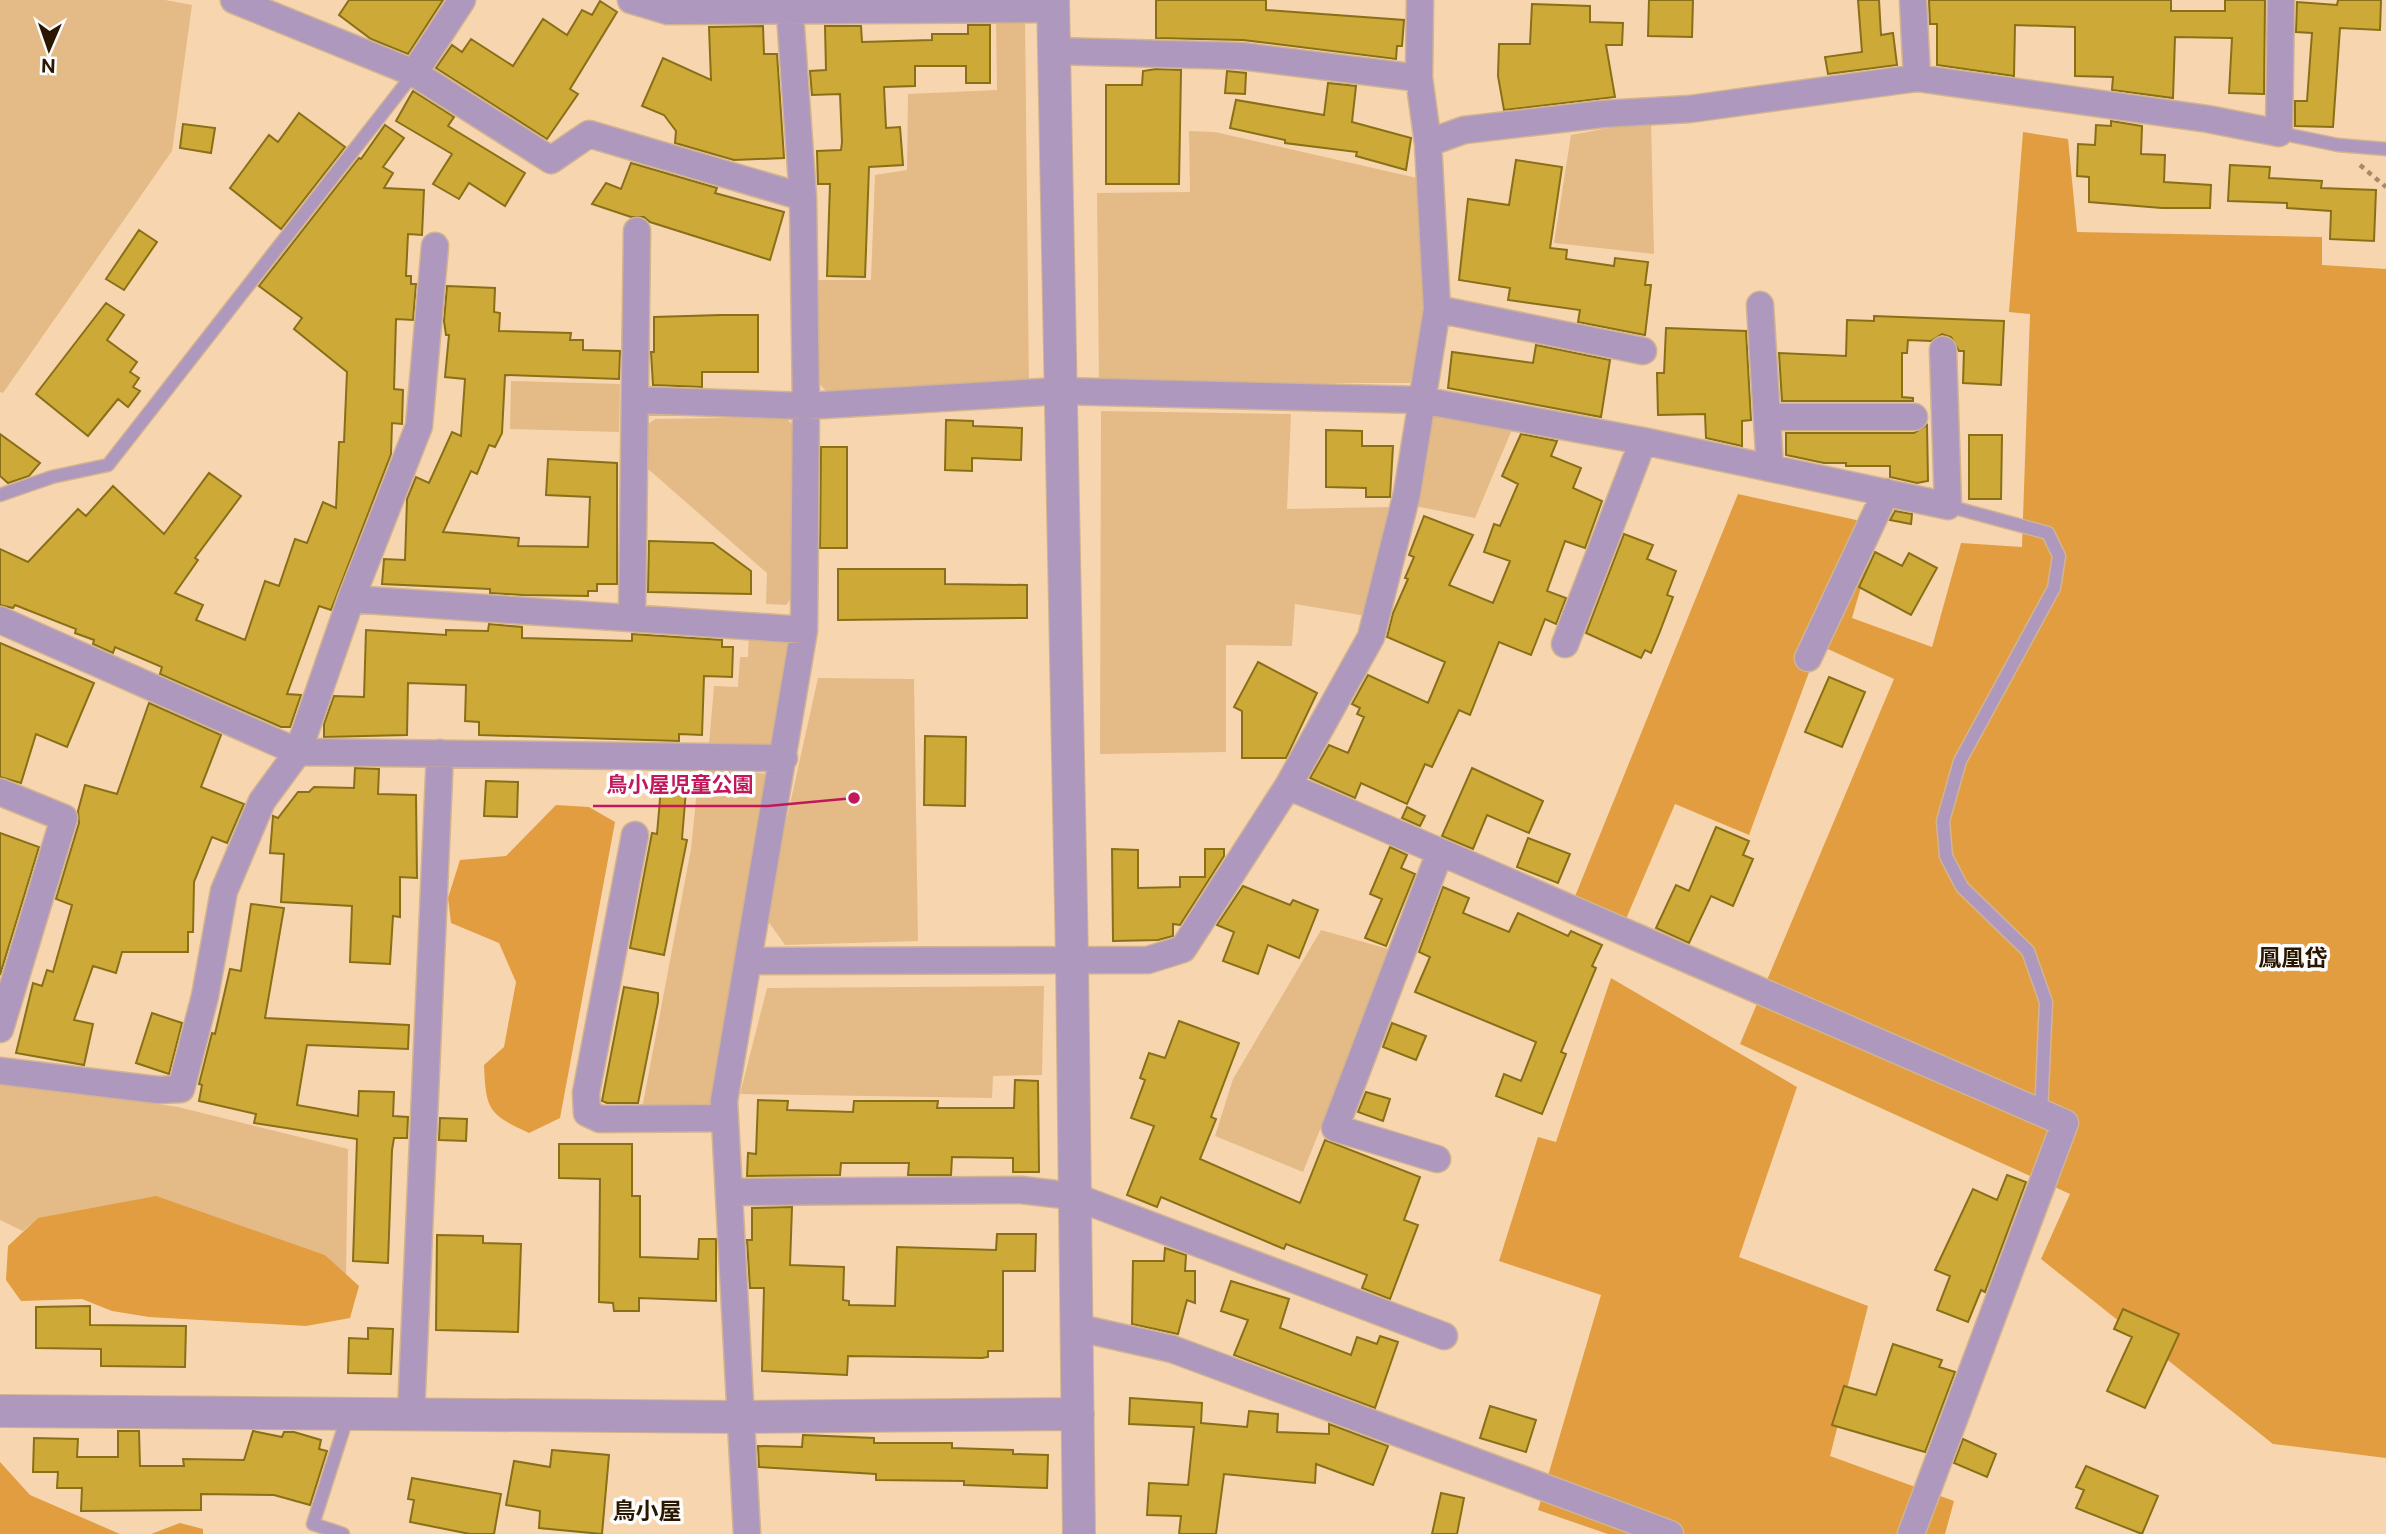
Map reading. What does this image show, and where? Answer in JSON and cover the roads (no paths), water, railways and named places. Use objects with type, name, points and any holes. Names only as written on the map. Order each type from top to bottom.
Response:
[{"type":"street","points":[[234,0],[414,73],[551,160],[589,134],[803,197]]},
{"type":"street","points":[[414,73],[461,0]]},
{"type":"street","points":[[631,0],[668,10],[789,6],[1053,4],[1072,959],[1079,1534]]},
{"type":"street","points":[[750,961],[1148,960],[1183,949],[1288,786],[1371,637],[1408,493],[1437,309],[1428,143],[1419,78],[1420,0]]},
{"type":"street","points":[[1913,0],[1917,78]]},
{"type":"street","points":[[1428,143],[1464,130],[1603,114],[1689,109],[1917,78],[2208,119],[2278,133],[2281,0]]},
{"type":"street","points":[[747,1534],[724,1101],[750,961],[804,630],[806,406],[803,197],[789,6]]},
{"type":"street","points":[[1054,51],[1241,56],[1419,78]]},
{"type":"street","points":[[632,617],[637,231]]},
{"type":"street","points":[[0,1071],[159,1090],[181,1089],[205,996],[224,891],[262,801],[298,752],[351,599],[419,426],[435,246]]},
{"type":"street","points":[[1760,305],[1769,417],[1770,468]]},
{"type":"street","points":[[1437,309],[1643,351]]},
{"type":"street","points":[[635,400],[806,406],[1059,391],[1422,400],[1643,441],[1948,506],[1943,350]]},
{"type":"street","points":[[1769,417],[1914,417]]},
{"type":"street","points":[[1565,644],[1643,441]]},
{"type":"street","points":[[1808,658],[1886,492]]},
{"type":"street","points":[[351,599],[804,630]]},
{"type":"street","points":[[0,620],[298,752],[784,758]]},
{"type":"street","points":[[411,1414],[440,753]]},
{"type":"street","points":[[1288,786],[2065,1123],[1912,1534]]},
{"type":"street","points":[[0,792],[64,818],[0,1030]]},
{"type":"street","points":[[635,835],[586,1093],[587,1113],[600,1119],[725,1118]]},
{"type":"street","points":[[1437,1159],[1335,1128],[1440,852]]},
{"type":"street","points":[[729,1192],[1021,1190],[1073,1196],[1444,1336]]},
{"type":"street","points":[[1075,1327],[1172,1349],[1670,1534]]},
{"type":"street","points":[[0,1411],[741,1417],[1078,1414]]},
{"type":"lane","points":[[0,495],[52,477],[108,465],[414,73]]},
{"type":"lane","points":[[2278,133],[2338,145],[2386,149]]},
{"type":"lane","points":[[1948,506],[2048,533],[2059,556],[2054,588],[1960,761],[1943,821],[1947,856],[1962,887],[2028,951],[2046,1002],[2041,1113]]},
{"type":"lane","points":[[343,1534],[313,1524],[348,1414]]},
{"type":"place","name":"鳥小屋児童公園","points":[[854,798]]},
{"type":"district","name":"鳳凰岱","points":[[2293,958]]},
{"type":"district","name":"鳥小屋","points":[[647,1511]]}]
